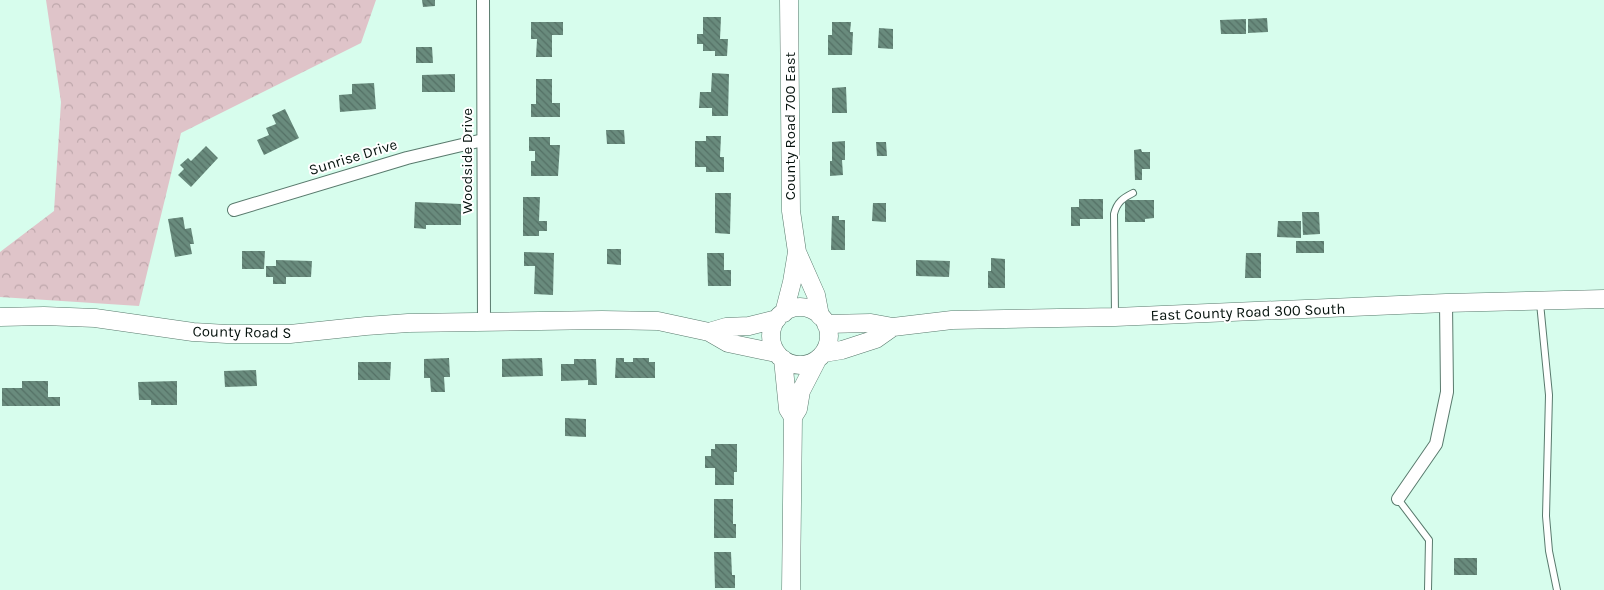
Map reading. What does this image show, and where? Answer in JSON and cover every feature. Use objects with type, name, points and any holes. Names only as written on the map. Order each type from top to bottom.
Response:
[{"type":"street","name":"Woodside Drive","points":[[482,0],[484,322]]},
{"type":"street","name":"County Road 700 East","points":[[789,0],[791,211],[797,252],[816,295],[823,320]]},
{"type":"street","name":"Sunrise Drive","points":[[234,210],[407,158],[483,140]]},
{"type":"street","name":"County Road 700 East","points":[[780,316],[792,282],[797,252]]},
{"type":"street","name":"East County Road 300 South","points":[[823,320],[871,323],[893,327],[952,320],[1115,317],[1446,303],[1604,299]]},
{"type":"street","points":[[1398,499],[1436,444],[1447,392],[1446,303]]},
{"type":"street","points":[[709,332],[749,326],[780,316],[793,308],[803,308],[812,310],[823,320],[829,334],[828,344],[801,391],[798,409],[793,417],[791,590]]},
{"type":"street","points":[[780,316],[773,327],[772,344],[779,356],[788,409],[793,417]]},
{"type":"street","name":"County Road S","points":[[0,317],[95,318],[193,332],[227,334],[290,334],[366,326],[484,322]]},
{"type":"street","points":[[484,322],[658,321],[709,332],[728,343],[779,356],[790,364],[808,364],[821,356]]},
{"type":"street","name":"East County Road 300 South","points":[[821,356],[876,339],[893,327]]},
{"type":"lane","points":[[1115,317],[1114,214],[1116,205],[1133,193]]},
{"type":"lane","points":[[1540,300],[1550,395],[1546,516],[1557,590]]},
{"type":"lane","points":[[1398,499],[1429,540],[1428,590]]},
{"type":"green space","points":[[46,0],[376,0],[361,43],[181,133],[139,306],[0,297],[0,252],[54,211],[61,102]]},
{"type":"building","points":[[422,0],[435,0],[435,6],[423,7]]},
{"type":"building","points":[[703,17],[721,17],[720,39],[728,39],[727,56],[715,56],[715,51],[703,51],[703,44],[697,44],[697,34],[703,34]]},
{"type":"building","points":[[1267,18],[1268,32],[1248,33],[1248,19]]},
{"type":"building","points":[[1246,19],[1246,34],[1221,34],[1220,20]]},
{"type":"building","points":[[531,22],[563,22],[563,35],[552,35],[552,57],[536,57],[537,39],[531,39]]},
{"type":"building","points":[[832,22],[851,22],[850,32],[853,32],[852,55],[828,55],[828,35],[832,35]]},
{"type":"building","points":[[879,28],[893,29],[893,49],[878,48]]},
{"type":"building","points":[[416,47],[432,47],[433,63],[416,63]]},
{"type":"building","points":[[712,73],[729,74],[728,116],[712,116],[712,108],[699,108],[700,92],[711,92]]},
{"type":"building","points":[[455,74],[455,92],[422,92],[422,75]]},
{"type":"building","points":[[536,79],[552,79],[552,103],[560,103],[560,117],[531,117],[531,104],[536,104]]},
{"type":"building","points":[[374,83],[376,109],[340,112],[339,95],[352,94],[352,84]]},
{"type":"building","points":[[846,87],[847,113],[832,113],[832,88]]},
{"type":"building","points":[[285,109],[299,138],[264,155],[257,140],[269,135],[266,128],[276,124],[272,115]]},
{"type":"building","points":[[606,130],[624,130],[625,144],[607,144]]},
{"type":"building","points":[[706,136],[721,136],[720,157],[724,157],[724,172],[706,172],[706,167],[695,167],[695,141],[706,141]]},
{"type":"building","points":[[529,137],[550,137],[550,145],[560,145],[558,176],[531,176],[531,161],[535,161],[535,151],[529,151]]},
{"type":"building","points":[[845,141],[845,160],[842,160],[843,175],[830,176],[832,142]]},
{"type":"building","points":[[876,142],[886,142],[887,156],[877,156]]},
{"type":"building","points":[[206,146],[218,158],[191,187],[178,175],[184,169],[180,165],[188,158],[191,161]]},
{"type":"building","points":[[1141,149],[1142,152],[1150,152],[1150,169],[1142,169],[1142,180],[1135,180],[1134,150]]},
{"type":"building","points":[[715,193],[731,193],[730,234],[715,233]]},
{"type":"building","points":[[523,197],[540,197],[539,221],[547,221],[547,231],[539,231],[539,236],[523,236]]},
{"type":"building","points":[[1079,199],[1103,199],[1103,219],[1080,219],[1080,226],[1071,226],[1071,207],[1079,207]]},
{"type":"building","points":[[1125,200],[1154,200],[1154,218],[1145,219],[1145,222],[1125,222]]},
{"type":"building","points":[[415,202],[461,204],[461,225],[426,225],[426,229],[414,228]]},
{"type":"building","points":[[873,203],[886,203],[886,222],[872,221]]},
{"type":"building","points":[[1302,212],[1319,212],[1320,234],[1303,235]]},
{"type":"building","points":[[832,216],[839,216],[839,220],[845,220],[845,250],[831,250]]},
{"type":"building","points":[[183,217],[185,229],[191,228],[194,244],[190,244],[192,254],[175,257],[168,219]]},
{"type":"building","points":[[1278,221],[1301,221],[1301,238],[1277,237]]},
{"type":"building","points":[[1296,241],[1324,241],[1324,253],[1296,253]]},
{"type":"building","points":[[607,249],[621,249],[621,265],[607,264]]},
{"type":"building","points":[[242,251],[265,251],[264,269],[242,269]]},
{"type":"building","points":[[524,252],[554,253],[553,295],[534,294],[535,266],[524,266]]},
{"type":"building","points":[[707,253],[724,253],[724,270],[731,270],[731,286],[708,286]]},
{"type":"building","points":[[1246,253],[1261,253],[1261,278],[1245,278]]},
{"type":"building","points":[[991,258],[1005,259],[1005,288],[988,288],[988,271],[991,271]]},
{"type":"building","points":[[276,260],[312,261],[311,277],[286,277],[286,284],[273,284],[273,277],[266,277],[266,266],[276,266]]},
{"type":"building","points":[[916,260],[950,261],[949,277],[916,276]]},
{"type":"building","points":[[449,358],[450,377],[444,377],[445,392],[431,392],[430,378],[424,378],[424,359]]},
{"type":"building","points":[[542,358],[543,376],[502,377],[502,359]]},
{"type":"building","points":[[616,358],[624,358],[624,362],[633,362],[633,358],[649,358],[649,362],[655,362],[655,378],[615,378]]},
{"type":"building","points":[[574,359],[596,359],[597,385],[588,385],[588,380],[561,381],[561,364],[574,364]]},
{"type":"building","points":[[358,362],[391,362],[390,380],[358,380]]},
{"type":"building","points":[[256,370],[257,386],[225,387],[224,371]]},
{"type":"building","points":[[22,381],[48,381],[48,397],[60,397],[60,406],[2,406],[2,388],[22,388]]},
{"type":"building","points":[[177,381],[177,405],[151,405],[151,400],[139,400],[138,382]]},
{"type":"building","points":[[565,418],[586,419],[586,437],[565,436]]},
{"type":"building","points":[[715,444],[737,444],[737,472],[734,472],[734,485],[715,485],[715,468],[705,468],[705,456],[711,456],[711,449],[715,449]]},
{"type":"building","points":[[714,499],[733,499],[733,524],[736,524],[736,538],[714,538]]},
{"type":"building","points":[[714,552],[731,552],[732,575],[735,575],[735,588],[715,588]]},
{"type":"building","points":[[1454,558],[1477,558],[1477,575],[1454,575]]}]
